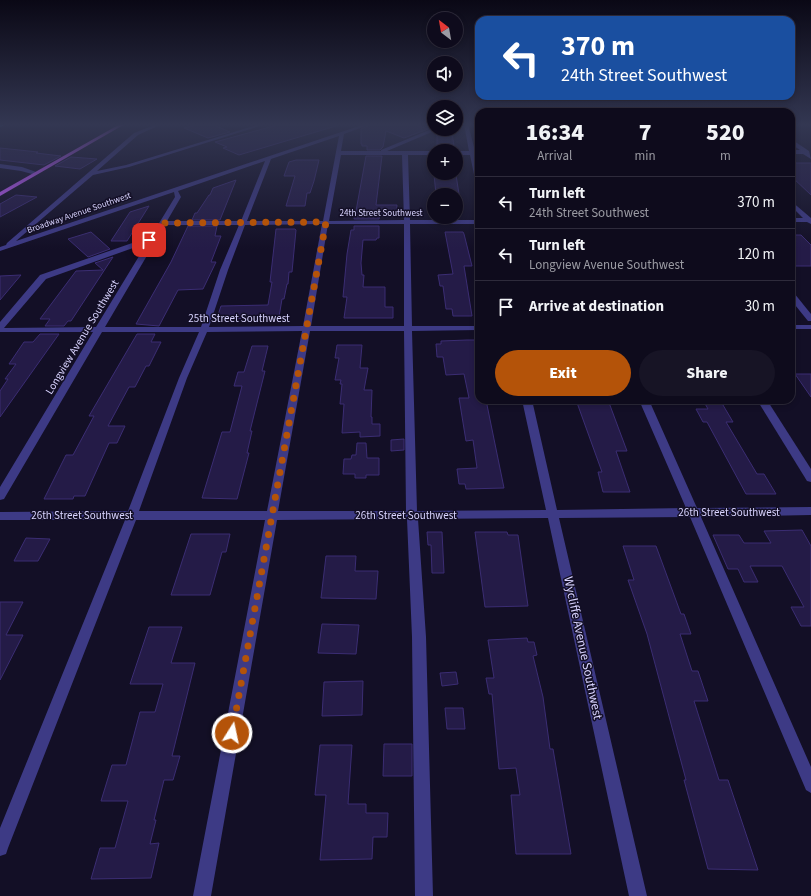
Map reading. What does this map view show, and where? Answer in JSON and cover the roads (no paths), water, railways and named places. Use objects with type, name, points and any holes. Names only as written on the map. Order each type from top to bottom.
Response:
[{"type":"main road","points":[[0,194],[49,166]]},
{"type":"street","points":[[0,166],[22,169],[36,173]]},
{"type":"street","points":[[2,249],[99,166]]},
{"type":"street","points":[[91,173],[128,166]]},
{"type":"street","name":"Broadway Avenue Southwest","points":[[2,249],[247,166]]},
{"type":"street","points":[[0,848],[152,465],[183,378],[204,329],[224,270],[267,166]]},
{"type":"street","points":[[202,896],[337,166]]},
{"type":"street","points":[[405,166],[412,515],[419,636],[424,896]]},
{"type":"street","points":[[0,170],[36,173]]},
{"type":"street","name":"Longview Avenue Southwest","points":[[0,496],[178,197],[175,190]]},
{"type":"street","points":[[795,207],[810,221]]},
{"type":"street","points":[[795,220],[810,221]]},
{"type":"street","name":"24th Street Southwest","points":[[163,223],[475,222]]},
{"type":"street","points":[[0,327],[43,277],[140,242],[152,240]]},
{"type":"street","points":[[795,300],[811,319]]},
{"type":"street","points":[[795,327],[811,327]]},
{"type":"street","name":"25th Street Southwest","points":[[0,330],[475,328]]},
{"type":"street","name":"Wycliffe Avenue Southwest","points":[[528,404],[638,896]]},
{"type":"street","points":[[646,404],[694,512],[811,785]]},
{"type":"street","points":[[765,404],[811,478]]},
{"type":"street","name":"26th Street Southwest","points":[[0,516],[412,515],[811,511]]}]
